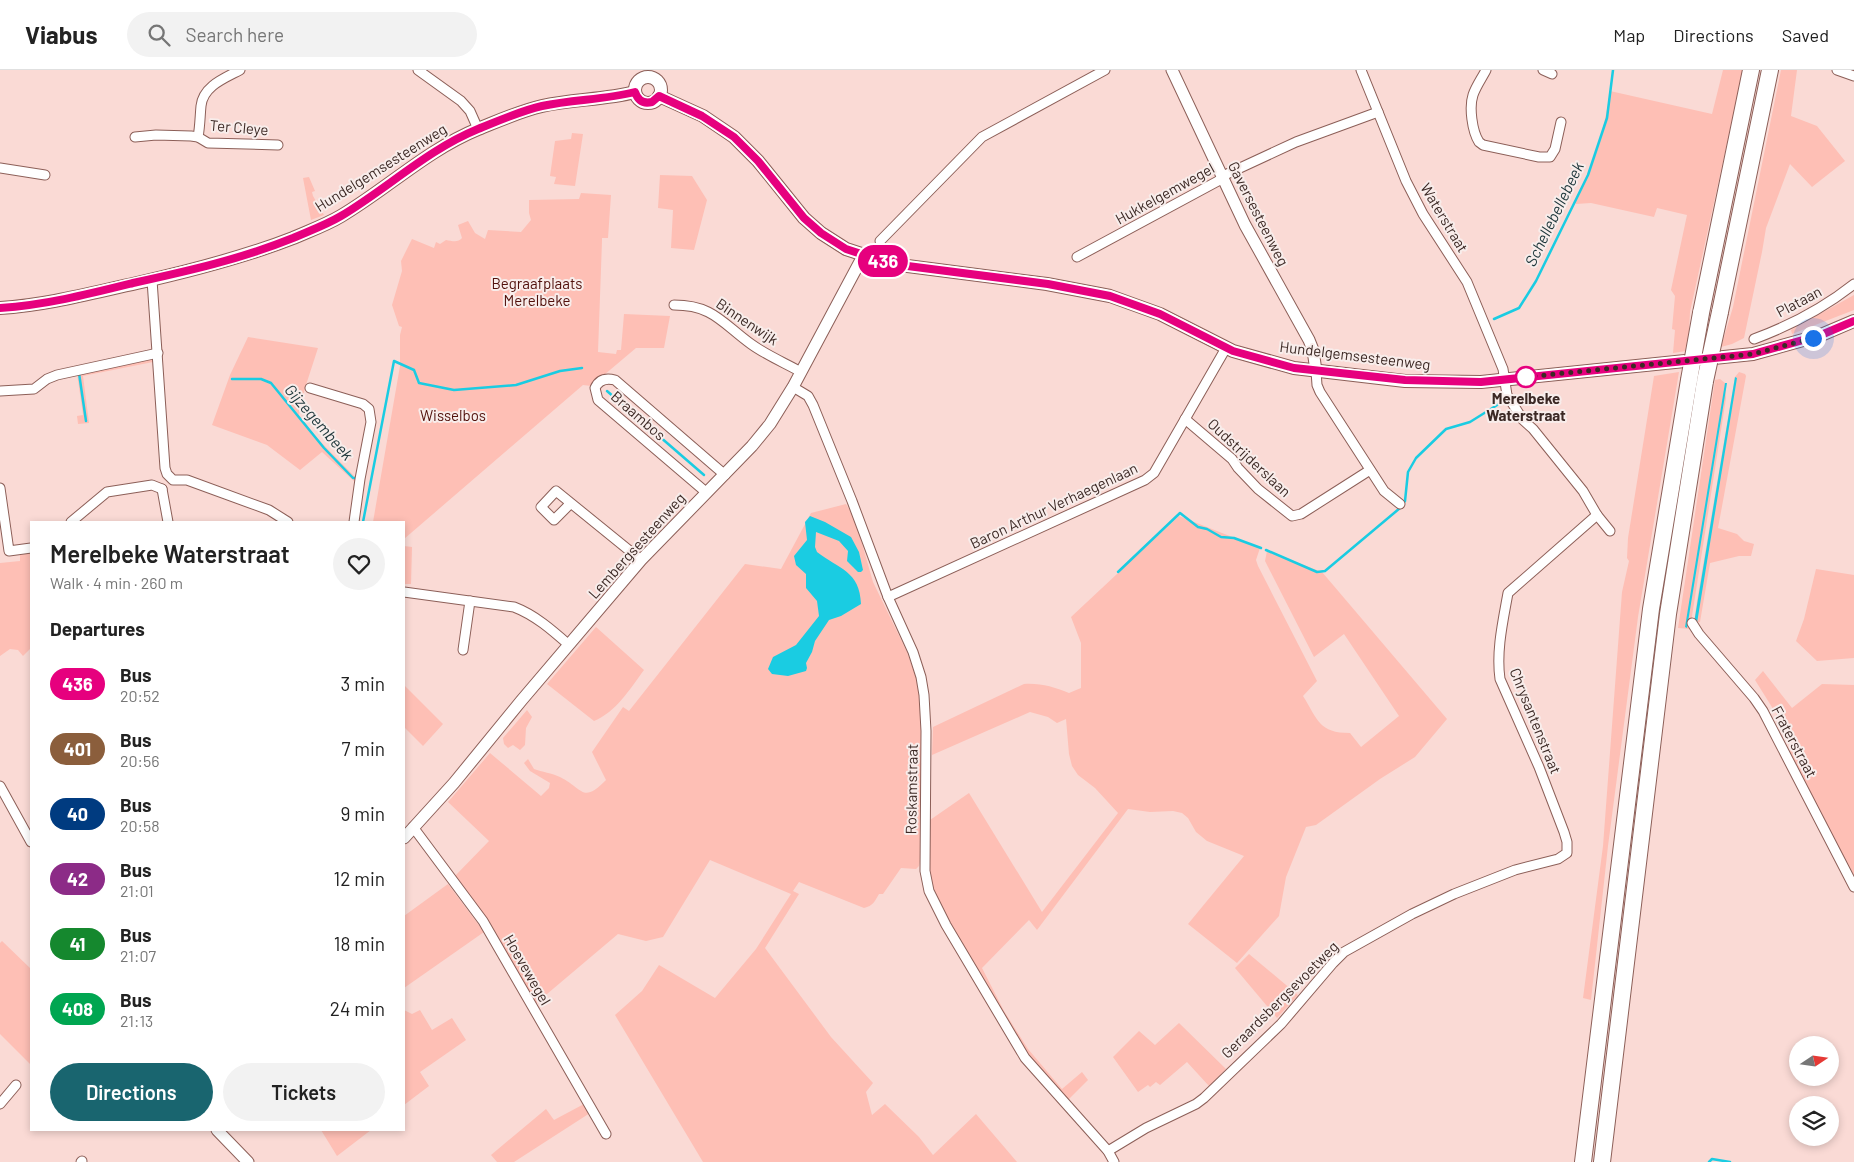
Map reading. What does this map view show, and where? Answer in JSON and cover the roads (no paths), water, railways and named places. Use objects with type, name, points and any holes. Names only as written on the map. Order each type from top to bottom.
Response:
[{"type":"highway","points":[[1583,1162],[1651,609],[1689,380],[1751,73]]},
{"type":"highway","points":[[1602,1162],[1668,614],[1705,381],[1769,73]]},
{"type":"main road","points":[[654,74],[660,84],[661,92],[659,96],[652,102],[647,103],[639,100],[635,88],[639,80],[654,74]]},
{"type":"main road","name":"Hundelgemsesteenweg","points":[[0,308],[58,301],[206,267],[262,250],[311,231],[340,216],[445,145],[478,129],[541,106],[611,98],[635,92]]},
{"type":"main road","name":"Hundelgemsesteenweg","points":[[659,96],[702,116],[725,130],[749,151],[804,218],[846,249],[892,264],[1048,284],[1110,296],[1160,314],[1226,348],[1270,362],[1316,371],[1405,380],[1481,382],[1753,354],[1821,335],[1854,321]]},
{"type":"main road","name":"Hundelgemsesteenweg","points":[[1821,335],[1832,336],[1854,327]]},
{"type":"street","name":"Ter Cleye","points":[[198,137],[201,103],[206,94],[215,84],[240,70]]},
{"type":"street","points":[[418,70],[460,101],[470,111],[478,129]]},
{"type":"street","points":[[880,241],[982,138],[1105,70]]},
{"type":"street","name":"Gaversesteenweg","points":[[1172,70],[1222,178],[1269,270],[1309,340],[1313,350],[1316,371]]},
{"type":"street","name":"Waterstraat","points":[[1361,70],[1406,181],[1433,230],[1467,282],[1502,366],[1504,379]]},
{"type":"street","points":[[1486,70],[1473,96],[1472,104],[1473,121],[1479,142],[1484,145],[1539,157],[1550,157],[1555,149],[1561,122]]},
{"type":"street","points":[[1543,70],[1552,74]]},
{"type":"street","points":[[1836,70],[1854,76]]},
{"type":"street","name":"Hukkelgemwegel","points":[[1077,257],[1222,178],[1296,142],[1378,112]]},
{"type":"street","name":"Ter Cleye","points":[[135,137],[156,135],[198,137],[208,142],[278,145]]},
{"type":"street","points":[[0,168],[45,176]]},
{"type":"street","name":"Lembergsesteenweg","points":[[405,837],[454,783],[641,560],[725,475],[770,424],[793,387],[863,256]]},
{"type":"street","points":[[152,280],[165,468],[167,474],[173,480]]},
{"type":"street","name":"Plataan","points":[[1754,339],[1771,333],[1837,297],[1854,284]]},
{"type":"street","name":"Binnenwijk","points":[[674,305],[688,305],[708,311],[724,321],[752,346],[801,372]]},
{"type":"street","name":"Baron Arthur Verhaegenlaan","points":[[888,597],[1146,480],[1154,473],[1226,348]]},
{"type":"street","points":[[0,391],[34,388],[57,375],[158,353]]},
{"type":"street","points":[[1316,371],[1317,385],[1320,392],[1384,491],[1400,504]]},
{"type":"street","name":"Braambos","points":[[707,493],[598,400],[595,388],[598,382],[604,379],[616,380],[725,475]]},
{"type":"street","points":[[1504,379],[1504,387],[1511,403],[1583,491],[1597,515],[1610,531]]},
{"type":"street","name":"Roskamstraat","points":[[793,387],[808,396],[813,405],[888,597],[913,652],[921,678],[926,730],[925,871],[929,891],[951,934],[1025,1058],[1062,1102],[1108,1151],[1114,1162]]},
{"type":"street","points":[[310,388],[363,404],[369,409],[372,422],[360,479],[354,521]]},
{"type":"street","name":"Oudstrijderslaan","points":[[1185,419],[1232,459],[1258,489],[1292,516],[1301,514],[1370,470]]},
{"type":"street","points":[[162,489],[173,480],[188,480],[268,510],[286,521]]},
{"type":"street","points":[[72,521],[107,492],[152,485],[162,489]]},
{"type":"street","points":[[0,488],[8,552],[30,548]]},
{"type":"street","points":[[162,489],[168,521]]},
{"type":"street","points":[[570,504],[641,560]]},
{"type":"street","name":"Chrysantenstraat","points":[[1567,853],[1567,842],[1542,775],[1500,679],[1498,667],[1508,593],[1597,515]]},
{"type":"street","points":[[405,592],[514,607],[526,612],[569,645]]},
{"type":"street","points":[[463,650],[470,601]]},
{"type":"street","name":"Fraterstraat","points":[[1692,623],[1763,711],[1854,887]]},
{"type":"street","points":[[0,786],[28,831]]},
{"type":"street","name":"Hoevewegel","points":[[413,827],[483,921],[606,1134]]},
{"type":"street","name":"Geraardsbergsevoetweg","points":[[1108,1151],[1204,1098],[1281,1024],[1344,952],[1412,914],[1454,894],[1516,870],[1558,859],[1567,853]]},
{"type":"street","points":[[0,1104],[16,1085]]},
{"type":"street","points":[[218,1131],[248,1162]]},
{"type":"water","points":[[1735,377],[1737,378],[1697,623],[1694,623]]},
{"type":"water","points":[[1725,383],[1727,383],[1687,628],[1685,627]]},
{"type":"water","points":[[810,516],[851,537],[859,552],[863,570],[861,572],[858,572],[847,561],[848,551],[839,541],[816,532],[815,547],[817,552],[847,572],[857,584],[861,604],[841,616],[829,620],[815,641],[806,663],[806,671],[788,676],[772,674],[768,669],[773,657],[796,645],[819,616],[817,601],[806,588],[806,574],[796,565],[794,556],[807,540],[805,522]]},
{"type":"waterway","name":"Schellebellebeek","points":[[1494,319],[1519,308],[1536,281],[1588,175],[1607,118],[1613,70]]},
{"type":"waterway","points":[[363,521],[394,361],[414,370],[419,383],[454,390],[516,385],[560,371],[582,368]]},
{"type":"waterway","points":[[79,373],[86,421]]},
{"type":"waterway","name":"Gijzegembeek","points":[[232,379],[261,379],[271,383],[324,448],[353,478],[358,478]]},
{"type":"waterway","points":[[607,391],[704,475]]},
{"type":"waterway","name":"Schellebellebeek","points":[[1266,550],[1317,572],[1325,571],[1400,508],[1405,501],[1408,472],[1416,458],[1446,429],[1470,422],[1502,402]]},
{"type":"waterway","name":"Schellebellebeek","points":[[1118,572],[1180,513],[1198,527],[1207,529],[1221,537],[1234,538],[1261,548]]},
{"type":"waterway","points":[[1709,1162],[1712,1159],[1730,1162]]},
{"type":"place","name":"Merelbeke Waterstraat","points":[[1526,377]]},
{"type":"park label","name":"Begraafplaats Merelbeke","points":[[537,292]]},
{"type":"park label","name":"Wisselbos","points":[[453,416]]}]
